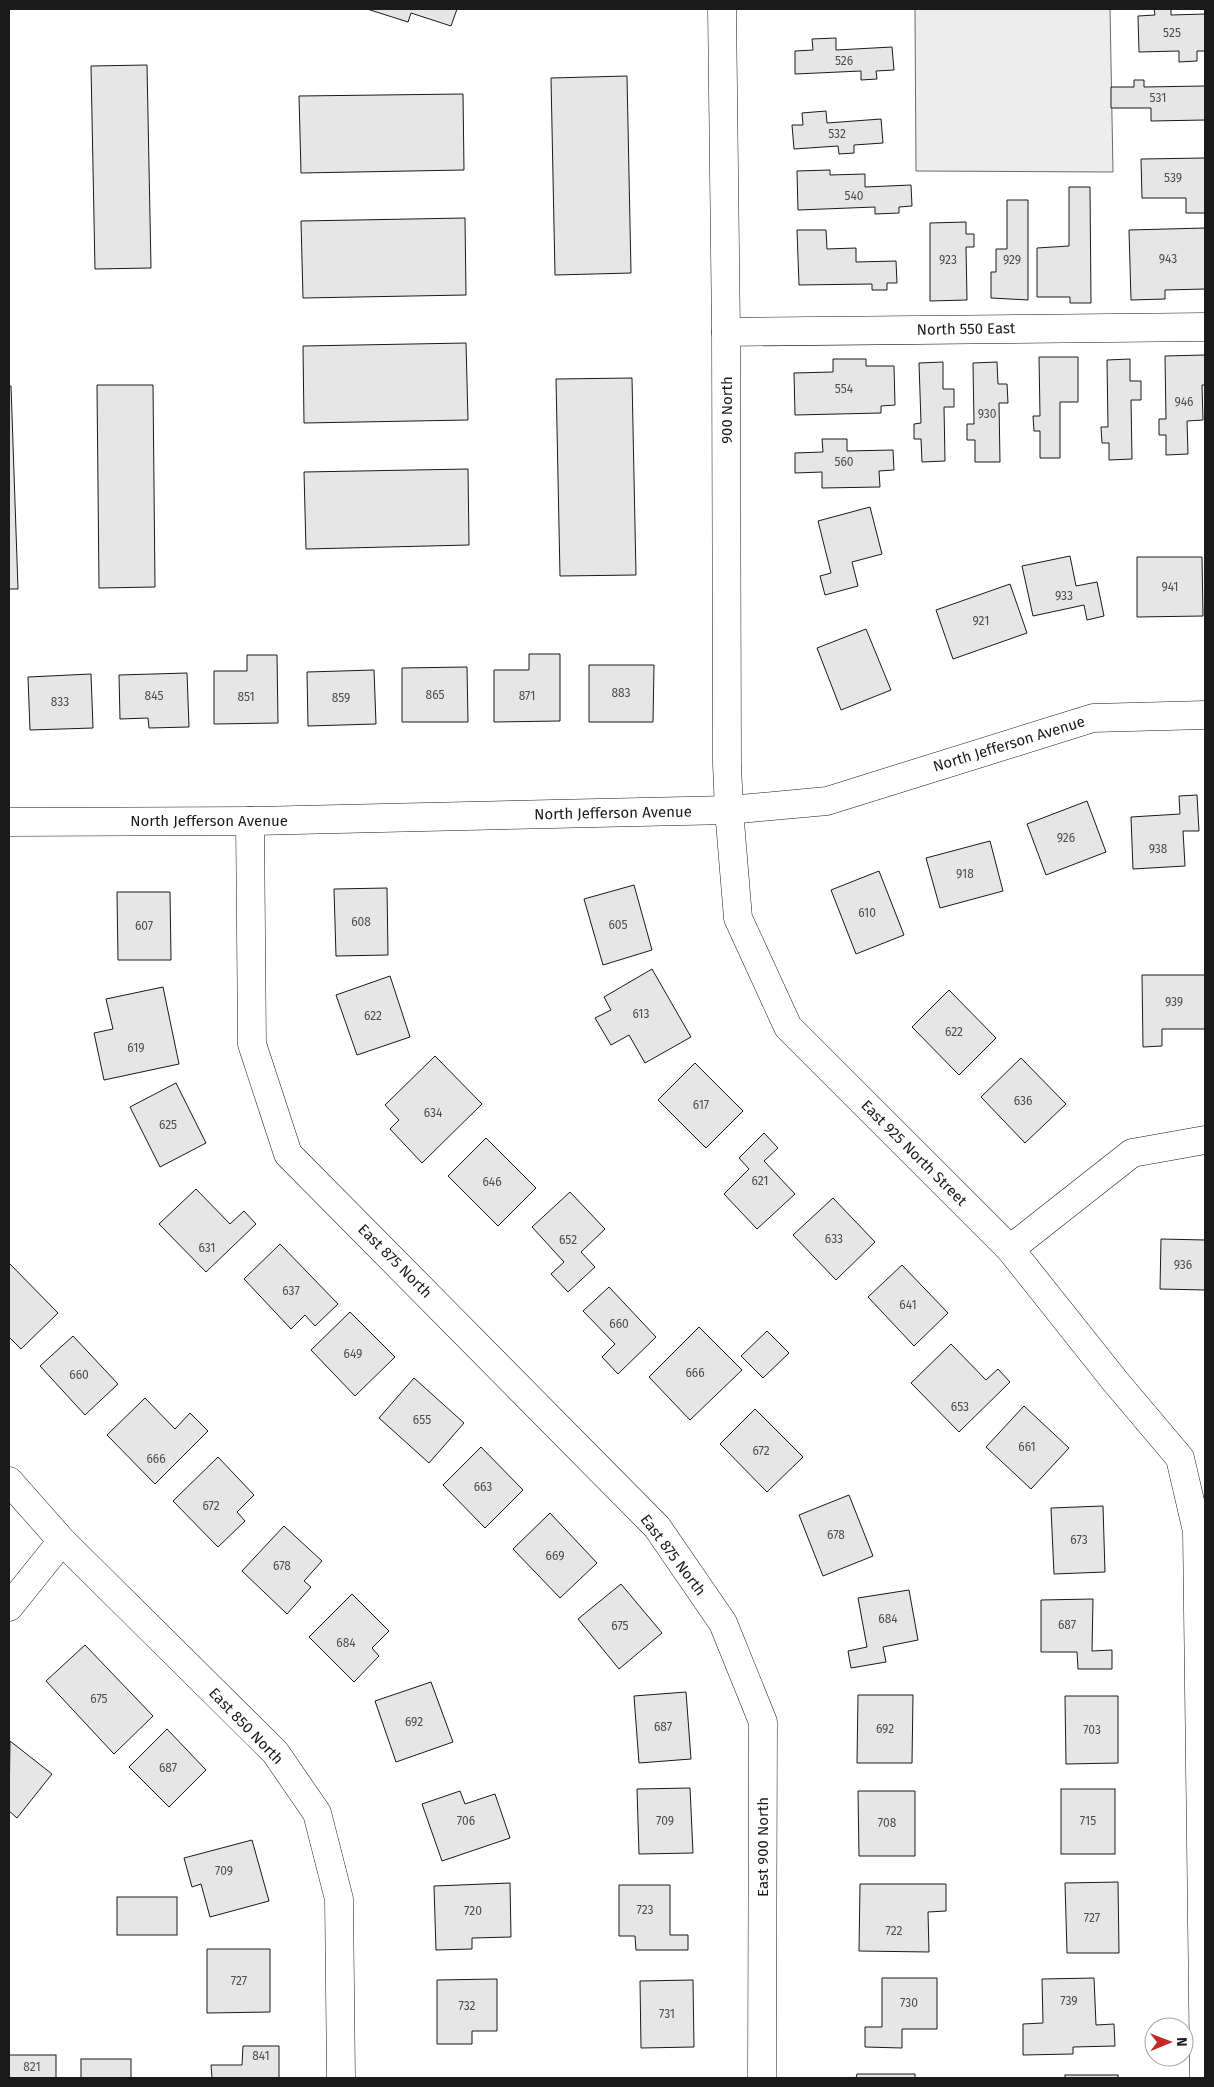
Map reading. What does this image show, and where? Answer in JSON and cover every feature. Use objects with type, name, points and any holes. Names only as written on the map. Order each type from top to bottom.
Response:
[{"type":"street","name":"900 North","points":[[722,9],[729,810]]},
{"type":"street","name":"North 550 East","points":[[726,332],[1205,327]]},
{"type":"street","name":"North Jefferson Avenue","points":[[9,822],[250,821],[729,810],[827,801],[1093,718],[1205,715]]},
{"type":"street","name":"East 925 North Street","points":[[729,810],[738,918],[788,1027],[1010,1248],[1115,1381],[1180,1458],[1197,1531],[1204,2078]]},
{"type":"street","name":"East 875 North","points":[[250,821],[252,1044],[288,1154],[656,1527],[723,1622]]},
{"type":"street","points":[[1010,1248],[1132,1153],[1205,1140]]},
{"type":"street","name":"East 850 North","points":[[9,1481],[62,1541],[275,1752],[318,1813],[339,1899],[341,2078]]},
{"type":"street","points":[[9,1607],[62,1541]]},
{"type":"street","name":"East 900 North","points":[[723,1622],[763,1722],[762,2078]]},
{"type":"shaded area","points":[[915,9],[1110,9],[1113,172],[916,171]]},
{"type":"building","points":[[367,9],[457,9],[451,26],[411,13],[408,22]]},
{"type":"building","points":[[1154,9],[1171,9],[1171,15],[1205,14],[1205,51],[1197,51],[1197,61],[1179,62],[1179,51],[1139,52],[1138,16],[1155,15]]},
{"type":"building","points":[[836,38],[836,50],[892,47],[894,70],[876,71],[877,79],[861,80],[861,71],[795,74],[795,51],[813,50],[812,39]]},
{"type":"building","points":[[147,65],[151,268],[95,269],[91,66]]},
{"type":"building","points":[[627,76],[631,273],[555,275],[551,78]]},
{"type":"building","points":[[1134,80],[1144,80],[1144,87],[1205,86],[1205,120],[1151,121],[1151,108],[1111,108],[1111,87],[1134,87]]},
{"type":"building","points":[[463,94],[464,170],[301,173],[299,96]]},
{"type":"building","points":[[826,111],[827,123],[881,119],[883,143],[854,145],[854,153],[839,154],[838,146],[794,149],[792,125],[803,125],[802,113]]},
{"type":"building","points":[[1205,158],[1205,213],[1186,213],[1186,198],[1142,198],[1141,159]]},
{"type":"building","points":[[830,170],[830,175],[865,174],[865,187],[911,185],[912,206],[899,207],[899,213],[875,214],[875,207],[798,210],[797,171]]},
{"type":"building","points":[[1069,187],[1090,187],[1091,303],[1070,303],[1070,297],[1037,297],[1037,248],[1069,246]]},
{"type":"building","points":[[1007,200],[1028,200],[1028,300],[991,298],[991,272],[996,272],[996,249],[1007,249]]},
{"type":"building","points":[[465,218],[466,295],[303,298],[301,221]]},
{"type":"building","points":[[966,222],[966,234],[974,234],[974,247],[966,247],[967,300],[930,301],[930,223]]},
{"type":"building","points":[[1205,228],[1205,289],[1165,290],[1165,299],[1131,300],[1129,230]]},
{"type":"building","points":[[797,230],[826,230],[827,249],[856,248],[856,262],[896,261],[897,283],[887,283],[887,290],[872,290],[872,284],[799,285]]},
{"type":"building","points":[[466,343],[468,420],[304,423],[303,346]]},
{"type":"building","points":[[1205,355],[1205,385],[1202,385],[1203,420],[1187,421],[1188,454],[1166,455],[1166,435],[1159,435],[1159,419],[1166,419],[1165,356]]},
{"type":"building","points":[[1039,357],[1078,357],[1078,402],[1060,402],[1060,458],[1040,458],[1040,431],[1034,431],[1033,416],[1040,416]]},
{"type":"building","points":[[833,359],[866,359],[866,366],[894,366],[895,405],[881,406],[881,413],[795,415],[794,373],[833,372]]},
{"type":"building","points":[[1130,359],[1130,381],[1141,381],[1141,400],[1131,400],[1132,459],[1109,460],[1109,443],[1102,443],[1101,427],[1108,427],[1107,360]]},
{"type":"building","points":[[943,362],[943,389],[954,389],[954,407],[944,407],[945,461],[922,462],[921,439],[914,439],[914,424],[921,423],[919,363]]},
{"type":"building","points":[[997,362],[998,384],[1007,384],[1008,403],[999,403],[1000,462],[975,462],[975,440],[967,440],[967,424],[974,424],[973,363]]},
{"type":"building","points":[[632,378],[636,575],[560,576],[556,379]]},
{"type":"building","points":[[97,385],[153,385],[155,587],[99,588]]},
{"type":"building","points":[[9,386],[11,386],[18,589],[9,589]]},
{"type":"building","points":[[822,439],[847,439],[847,451],[893,450],[894,470],[879,471],[880,487],[822,488],[822,472],[795,473],[795,453],[823,452]]},
{"type":"building","points":[[468,469],[469,545],[306,549],[304,472]]},
{"type":"building","points":[[870,507],[882,554],[852,562],[858,586],[825,595],[820,576],[831,573],[818,521]]},
{"type":"building","points":[[1070,556],[1076,586],[1097,582],[1104,616],[1087,620],[1084,605],[1033,616],[1022,566]]},
{"type":"building","points":[[1137,557],[1202,557],[1203,616],[1137,617]]},
{"type":"building","points":[[1010,584],[1027,633],[953,659],[936,610]]},
{"type":"building","points":[[866,629],[891,690],[841,710],[817,648]]},
{"type":"building","points":[[529,654],[560,654],[560,721],[494,722],[494,670],[529,670]]},
{"type":"building","points":[[247,655],[277,655],[278,723],[214,724],[214,671],[247,671]]},
{"type":"building","points":[[589,665],[654,665],[653,722],[589,722]]},
{"type":"building","points":[[467,667],[468,722],[402,722],[402,668]]},
{"type":"building","points":[[374,670],[376,724],[308,726],[307,672]]},
{"type":"building","points":[[187,673],[189,727],[149,728],[148,718],[120,719],[119,675]]},
{"type":"building","points":[[91,674],[93,728],[30,730],[28,677]]},
{"type":"building","points":[[1197,795],[1199,831],[1183,831],[1185,866],[1133,869],[1131,817],[1180,814],[1179,796]]},
{"type":"building","points":[[1087,801],[1106,852],[1046,875],[1027,824]]},
{"type":"building","points":[[990,841],[1003,891],[940,908],[926,858]]},
{"type":"building","points":[[879,871],[904,935],[856,954],[831,890]]},
{"type":"building","points":[[634,885],[652,950],[603,965],[584,899]]},
{"type":"building","points":[[387,888],[388,955],[336,956],[334,889]]},
{"type":"building","points":[[117,892],[170,892],[171,960],[118,960]]},
{"type":"building","points":[[652,969],[691,1037],[645,1063],[629,1035],[611,1045],[595,1018],[611,1010],[604,997]]},
{"type":"building","points":[[1142,975],[1205,975],[1205,1029],[1162,1029],[1162,1046],[1143,1047]]},
{"type":"building","points":[[390,976],[410,1037],[357,1055],[336,995]]},
{"type":"building","points":[[163,987],[179,1064],[104,1080],[94,1033],[113,1029],[106,999]]},
{"type":"building","points":[[949,990],[996,1038],[959,1075],[912,1027]]},
{"type":"building","points":[[435,1056],[482,1104],[422,1163],[390,1129],[399,1120],[385,1105]]},
{"type":"building","points":[[1021,1058],[1066,1104],[1025,1143],[981,1097]]},
{"type":"building","points":[[695,1063],[743,1111],[706,1148],[658,1100]]},
{"type":"building","points":[[176,1083],[206,1143],[160,1167],[130,1107]]},
{"type":"building","points":[[764,1133],[778,1148],[764,1161],[795,1194],[757,1229],[724,1194],[749,1169],[739,1158]]},
{"type":"building","points":[[486,1138],[536,1188],[498,1226],[448,1176]]},
{"type":"building","points":[[196,1189],[230,1224],[244,1211],[256,1224],[206,1272],[159,1224]]},
{"type":"building","points":[[570,1192],[605,1229],[581,1252],[595,1267],[568,1292],[551,1274],[564,1262],[532,1227]]},
{"type":"building","points":[[833,1198],[875,1242],[836,1280],[793,1235]]},
{"type":"building","points":[[1161,1239],[1205,1240],[1205,1290],[1160,1289]]},
{"type":"building","points":[[280,1244],[338,1304],[315,1326],[305,1315],[291,1329],[244,1279]]},
{"type":"building","points":[[10,1264],[58,1313],[21,1349],[9,1337]]},
{"type":"building","points":[[902,1265],[948,1313],[914,1346],[868,1297]]},
{"type":"building","points":[[609,1287],[656,1337],[618,1374],[602,1357],[615,1344],[583,1311]]},
{"type":"building","points":[[350,1312],[395,1357],[355,1396],[311,1350]]},
{"type":"building","points":[[699,1327],[742,1370],[690,1420],[649,1377]]},
{"type":"building","points":[[767,1331],[789,1353],[763,1378],[741,1356]]},
{"type":"building","points":[[73,1336],[118,1384],[85,1415],[40,1366]]},
{"type":"building","points":[[951,1344],[986,1380],[998,1369],[1010,1382],[959,1432],[911,1383]]},
{"type":"building","points":[[414,1378],[464,1423],[429,1463],[379,1418]]},
{"type":"building","points":[[145,1398],[175,1429],[190,1413],[208,1431],[155,1484],[107,1435]]},
{"type":"building","points":[[1024,1406],[1069,1448],[1031,1489],[986,1447]]},
{"type":"building","points":[[755,1409],[803,1457],[767,1492],[720,1444]]},
{"type":"building","points":[[481,1447],[523,1490],[485,1528],[443,1485]]},
{"type":"building","points":[[218,1457],[254,1495],[237,1512],[245,1521],[218,1547],[173,1501]]},
{"type":"building","points":[[849,1495],[873,1556],[823,1576],[799,1515]]},
{"type":"building","points":[[1103,1506],[1105,1572],[1054,1574],[1051,1508]]},
{"type":"building","points":[[550,1513],[597,1563],[560,1598],[513,1549]]},
{"type":"building","points":[[284,1526],[322,1561],[304,1581],[311,1587],[287,1614],[242,1571]]},
{"type":"building","points":[[621,1584],[662,1633],[619,1669],[578,1619]]},
{"type":"building","points":[[909,1590],[918,1640],[883,1647],[886,1662],[851,1668],[848,1651],[867,1647],[858,1598]]},
{"type":"building","points":[[352,1594],[389,1631],[372,1648],[379,1656],[354,1682],[309,1637]]},
{"type":"building","points":[[1093,1599],[1092,1651],[1112,1650],[1112,1669],[1078,1669],[1077,1652],[1041,1652],[1041,1600]]},
{"type":"building","points":[[85,1645],[153,1716],[114,1754],[46,1681]]},
{"type":"building","points":[[431,1682],[453,1742],[396,1762],[375,1701]]},
{"type":"building","points":[[686,1692],[691,1759],[639,1763],[634,1696]]},
{"type":"building","points":[[858,1695],[913,1695],[912,1763],[857,1763]]},
{"type":"building","points":[[1065,1696],[1118,1696],[1118,1763],[1066,1764]]},
{"type":"building","points":[[167,1729],[206,1770],[169,1807],[129,1767]]},
{"type":"building","points":[[10,1741],[52,1774],[17,1818],[9,1811]]},
{"type":"building","points":[[690,1788],[693,1853],[639,1854],[637,1789]]},
{"type":"building","points":[[1061,1789],[1115,1789],[1115,1854],[1061,1854]]},
{"type":"building","points":[[460,1791],[465,1804],[495,1794],[510,1838],[442,1861],[422,1804]]},
{"type":"building","points":[[858,1791],[915,1791],[915,1856],[859,1856]]},
{"type":"building","points":[[252,1840],[269,1901],[210,1917],[201,1884],[192,1887],[184,1858]]},
{"type":"building","points":[[1118,1882],[1119,1953],[1067,1953],[1065,1883]]},
{"type":"building","points":[[510,1883],[511,1937],[472,1938],[472,1949],[436,1950],[434,1886]]},
{"type":"building","points":[[860,1884],[946,1884],[946,1911],[928,1912],[929,1952],[859,1951]]},
{"type":"building","points":[[619,1885],[670,1885],[670,1935],[688,1935],[688,1950],[636,1950],[635,1936],[619,1936]]},
{"type":"building","points":[[117,1897],[177,1897],[177,1935],[117,1935]]},
{"type":"building","points":[[207,1949],[270,1949],[270,2012],[207,2013]]},
{"type":"building","points":[[882,1978],[937,1978],[937,2029],[902,2029],[902,2048],[865,2047],[865,2027],[882,2027]]},
{"type":"building","points":[[1094,1978],[1096,2025],[1114,2024],[1115,2046],[1073,2047],[1073,2054],[1023,2055],[1023,2024],[1043,2023],[1042,1979]]},
{"type":"building","points":[[497,1979],[497,2031],[472,2031],[472,2044],[437,2044],[437,1980]]},
{"type":"building","points":[[693,1980],[694,2047],[641,2048],[640,1981]]},
{"type":"building","points":[[243,2046],[279,2046],[279,2078],[212,2078],[211,2065],[242,2065]]},
{"type":"building","points":[[9,2055],[56,2055],[56,2078],[9,2078]]},
{"type":"building","points":[[81,2059],[131,2059],[131,2078],[81,2078]]},
{"type":"building","points":[[857,2074],[915,2074],[915,2078],[856,2078]]},
{"type":"building","points":[[1065,2075],[1118,2075],[1118,2078],[1065,2078]]}]
